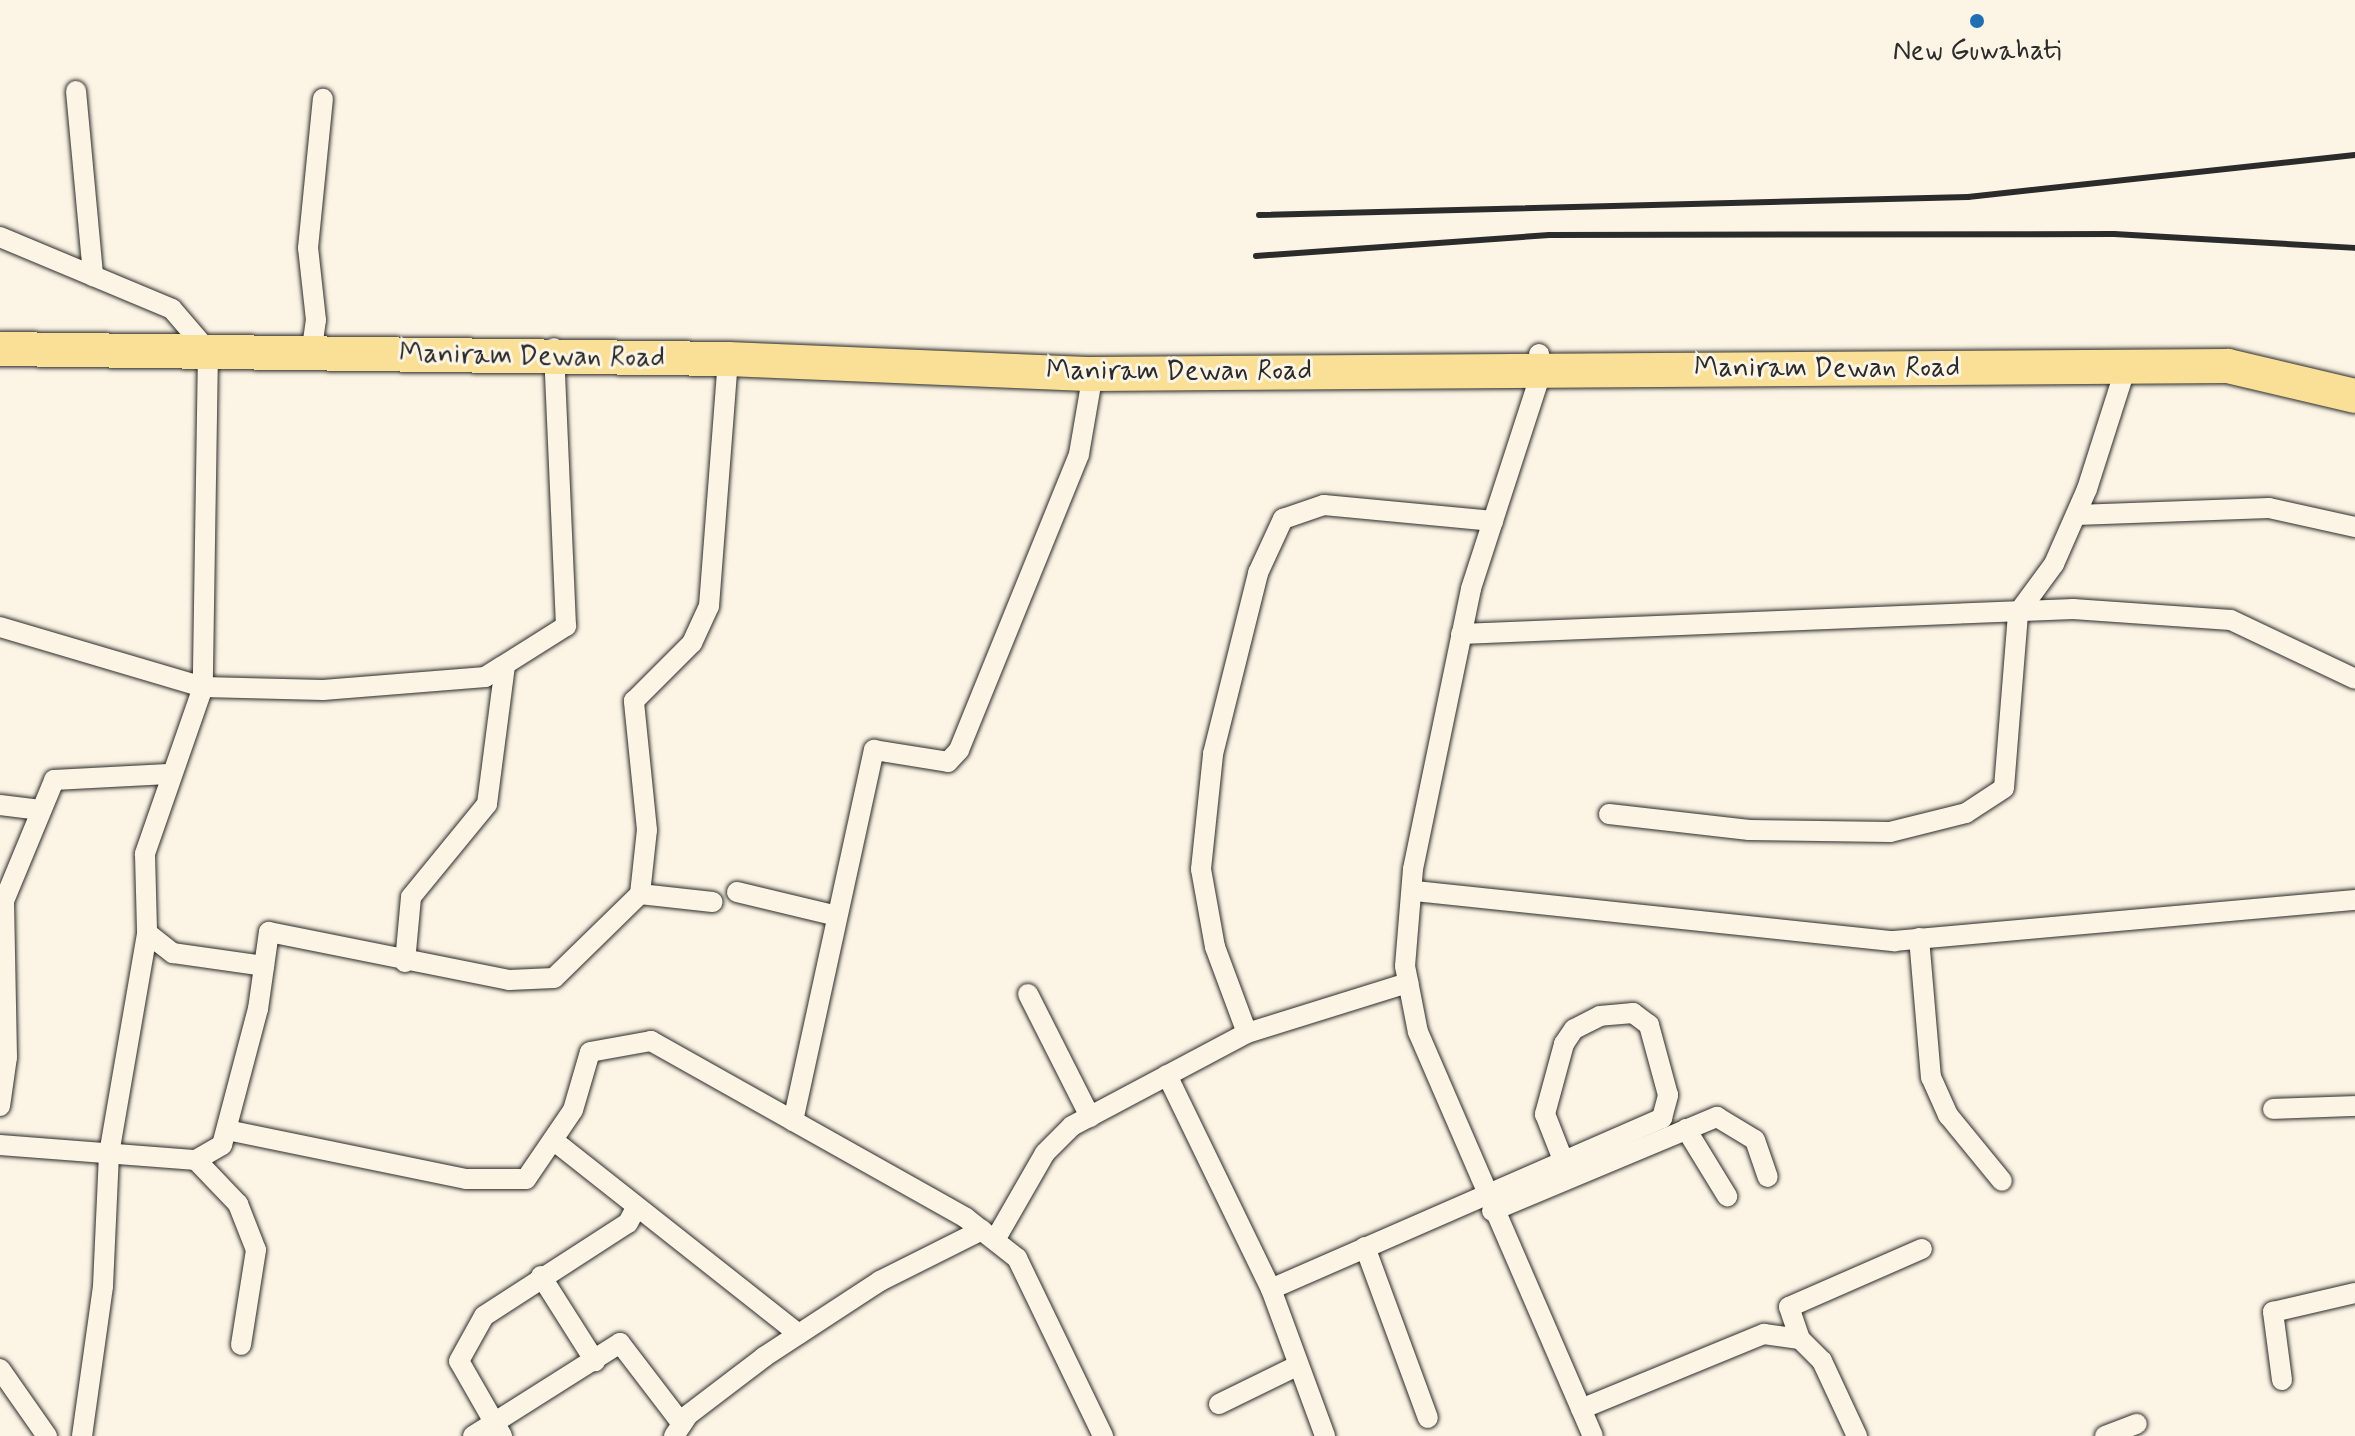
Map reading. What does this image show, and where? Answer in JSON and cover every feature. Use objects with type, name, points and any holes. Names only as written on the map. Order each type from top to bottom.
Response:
[{"type":"main road","name":"Maniram Dewan Road","points":[[0,332],[201,343],[554,349],[1094,365],[1540,362],[2224,349],[2355,379]]},
{"type":"main road","name":"Maniram Dewan Road","points":[[0,349],[201,343]]},
{"type":"main road","name":"Maniram Dewan Road","points":[[554,349],[728,359],[951,361]]},
{"type":"main road","name":"Maniram Dewan Road","points":[[1540,362],[2125,370],[2228,366],[2355,396]]},
{"type":"street","points":[[76,91],[93,276]]},
{"type":"street","points":[[312,346],[308,248],[323,99]]},
{"type":"street","points":[[0,237],[172,309],[201,343],[203,687],[168,774],[145,854],[147,933],[109,1154],[103,1286],[82,1436]]},
{"type":"street","points":[[0,627],[203,687],[337,689],[485,677],[566,626],[554,349]]},
{"type":"street","points":[[0,1145],[196,1160],[222,1145],[264,966],[269,932],[405,962],[509,980],[554,978],[640,894],[647,830],[634,701],[692,643],[709,606],[728,359]]},
{"type":"street","points":[[1540,362],[1461,634],[1413,869],[1415,891],[1408,983],[1418,1032],[1488,1202],[1593,1436]]},
{"type":"street","points":[[793,1121],[874,750],[948,762],[959,750],[1079,454],[1094,365]]},
{"type":"street","points":[[1609,814],[1749,830],[1890,832],[1966,813],[2004,788],[2018,613],[2054,564],[2076,515],[2125,370]]},
{"type":"street","points":[[1247,1033],[1215,947],[1201,869],[1213,754],[1258,573],[1283,519],[1324,505],[1493,521]]},
{"type":"street","points":[[2076,515],[2269,508],[2355,527]]},
{"type":"street","points":[[1461,634],[2073,609],[2231,620],[2355,679]]},
{"type":"street","points":[[405,962],[411,897],[487,804],[505,665]]},
{"type":"street","points":[[0,1106],[7,1057],[4,901],[39,810],[54,780],[168,774]]},
{"type":"street","points":[[0,805],[39,810]]},
{"type":"street","points":[[1415,891],[1919,938],[2355,900]]},
{"type":"street","points":[[737,892],[837,916]]},
{"type":"street","points":[[640,894],[713,902]]},
{"type":"street","points":[[147,933],[173,953],[264,966]]},
{"type":"street","points":[[1919,938],[1931,1077],[1948,1115],[2002,1181]]},
{"type":"street","points":[[473,1436],[495,1428],[620,1343],[678,1430],[799,1334],[880,1281],[988,1235],[1045,1153],[1090,1117],[1247,1033],[1408,983]]},
{"type":"street","points":[[1028,994],[1090,1117]]},
{"type":"street","points":[[1488,1202],[1563,1160],[1662,1118],[1668,1108],[1649,1025],[1633,1013],[1600,1016],[1574,1029],[1564,1044],[1545,1114],[1563,1160]]},
{"type":"street","points":[[227,1130],[466,1179],[526,1179],[573,1110],[590,1052],[651,1041],[988,1235],[1025,1270],[1103,1436]]},
{"type":"street","points":[[1167,1075],[1271,1289],[1325,1436]]},
{"type":"street","points":[[2273,1109],[2355,1106]]},
{"type":"street","points":[[1271,1289],[1365,1247],[1717,1117],[1755,1140],[1768,1177]]},
{"type":"street","points":[[1686,1129],[1727,1196]]},
{"type":"street","points":[[553,1140],[799,1334]]},
{"type":"street","points":[[196,1160],[238,1204],[256,1250],[241,1345]]},
{"type":"street","points":[[495,1428],[459,1361],[484,1316],[541,1276],[628,1223],[636,1208]]},
{"type":"street","points":[[1365,1247],[1428,1418]]},
{"type":"street","points":[[1857,1436],[1822,1361],[1800,1339],[1789,1307],[1922,1249]]},
{"type":"street","points":[[541,1276],[595,1361]]},
{"type":"street","points":[[2282,1380],[2273,1312],[2355,1293]]},
{"type":"street","points":[[1581,1409],[1764,1334],[1800,1339]]},
{"type":"street","points":[[1219,1404],[1297,1366]]},
{"type":"street","points":[[0,1369],[47,1436]]},
{"type":"street","points":[[2105,1436],[2137,1424]]},
{"type":"railway","points":[[1259,215],[1968,197],[2355,155]]},
{"type":"railway","points":[[1256,256],[1549,235],[2114,234],[2355,248]]},
{"type":"place","name":"New Guwahati","points":[[1977,21]]}]
